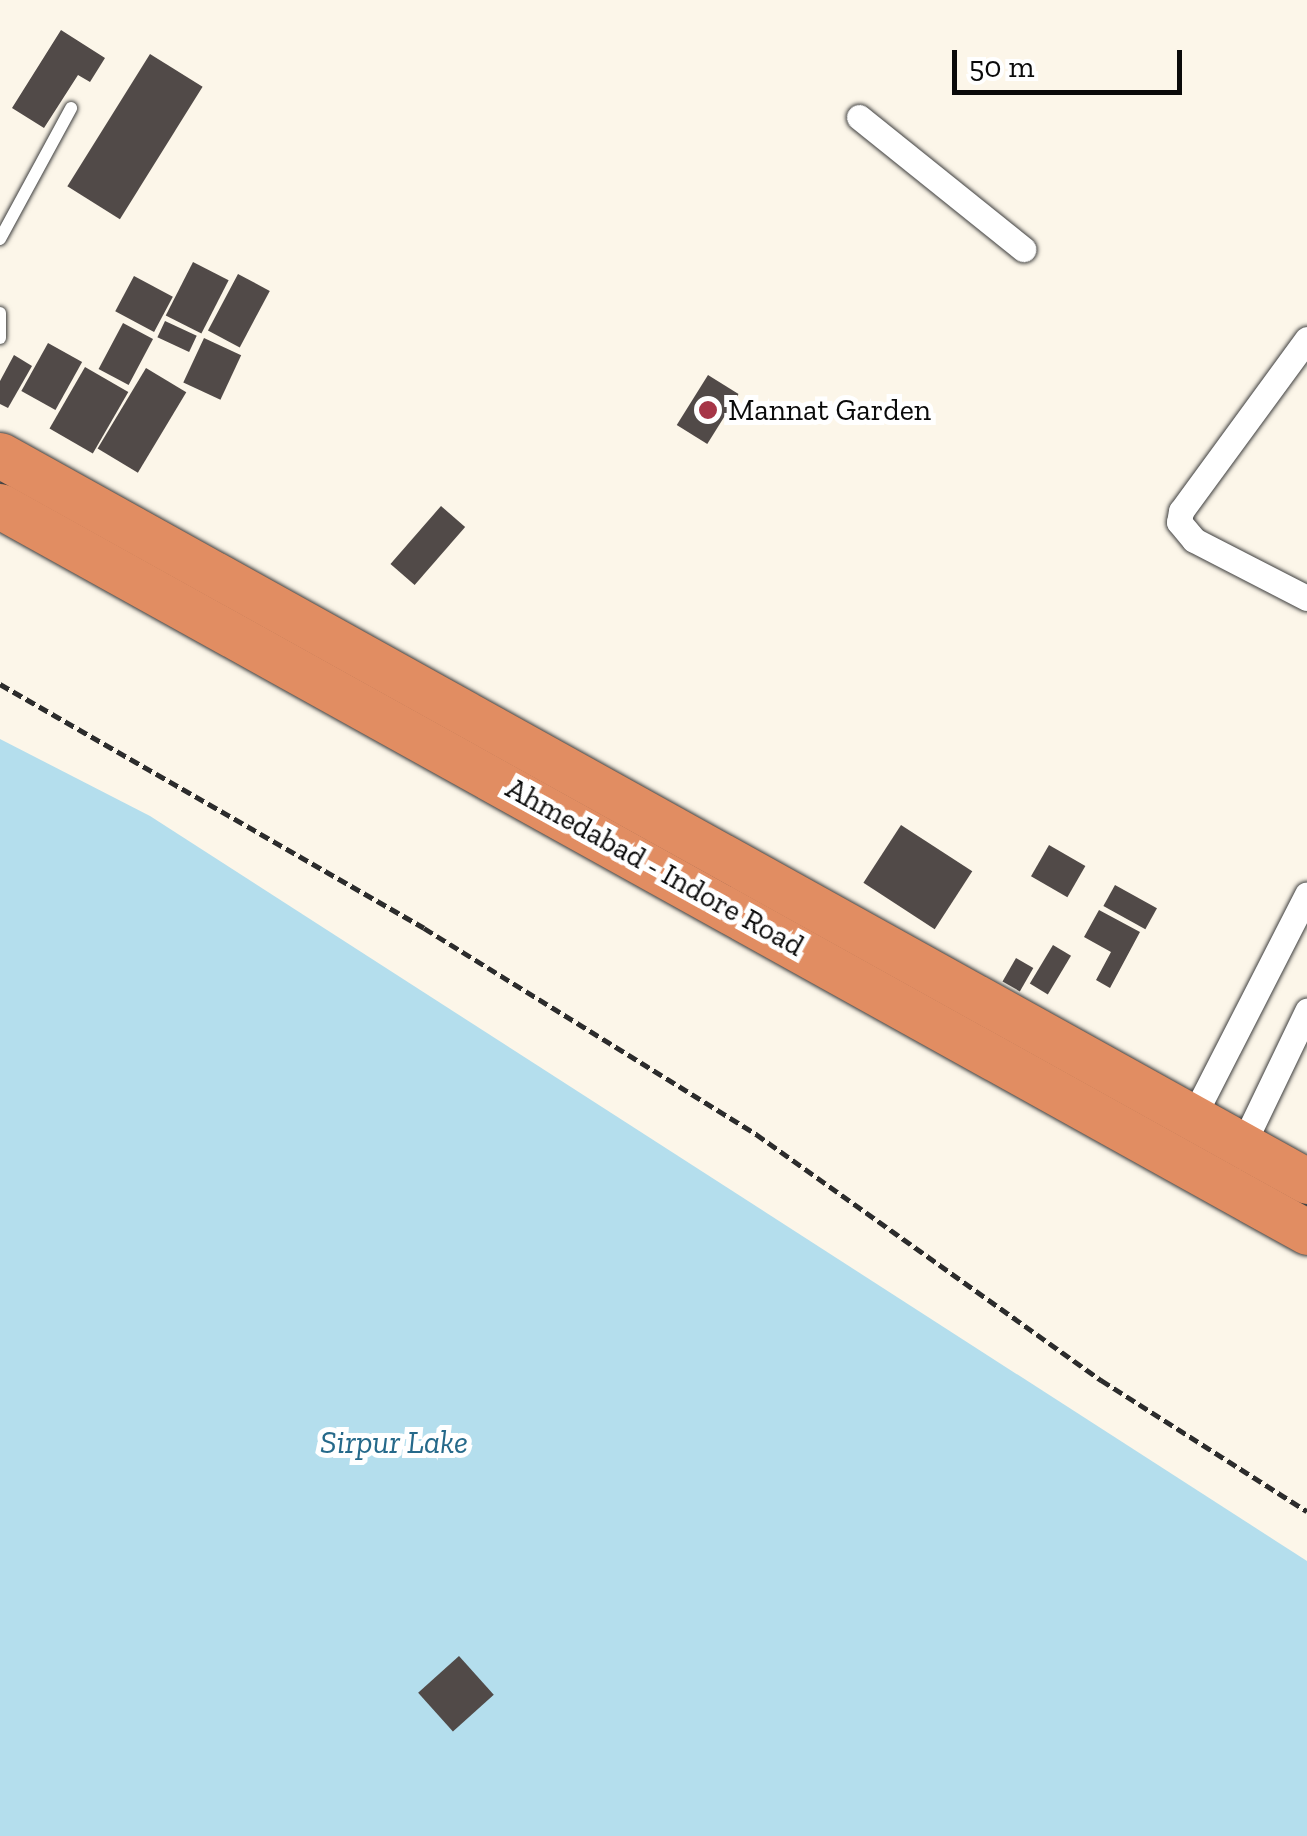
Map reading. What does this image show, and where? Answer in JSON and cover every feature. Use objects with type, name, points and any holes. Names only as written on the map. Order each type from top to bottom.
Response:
[{"type":"highway","name":"Ahmedabad - Indore Road","points":[[0,455],[1307,1180]]},
{"type":"highway","name":"Ahmedabad - Indore Road","points":[[0,506],[1307,1232]]},
{"type":"street","points":[[860,116],[1023,249]]},
{"type":"street","points":[[1307,338],[1181,511],[1179,522],[1194,540],[1307,598]]},
{"type":"street","points":[[1193,1117],[1307,894]]},
{"type":"street","points":[[1243,1144],[1307,1011]]},
{"type":"lane","points":[[0,239],[71,108]]},
{"type":"lane","points":[[0,312],[0,338]]},
{"type":"path","points":[[0,684],[424,928],[723,1114],[1101,1380],[1307,1510]]},
{"type":"water","name":"Sirpur Lake","points":[[0,739],[150,816],[1307,1561],[1307,1836],[0,1836]]},
{"type":"building","points":[[61,30],[105,58],[90,82],[78,75],[44,128],[12,108]]},
{"type":"building","points":[[150,54],[203,87],[120,219],[67,186]]},
{"type":"building","points":[[193,262],[229,280],[201,334],[166,315]]},
{"type":"building","points":[[238,274],[270,291],[240,347],[208,331]]},
{"type":"building","points":[[134,276],[173,297],[154,332],[115,311]]},
{"type":"building","points":[[165,321],[197,336],[189,352],[157,337]]},
{"type":"building","points":[[123,323],[153,339],[129,385],[99,369]]},
{"type":"building","points":[[204,338],[241,355],[220,400],[183,382]]},
{"type":"building","points":[[48,343],[82,362],[55,410],[21,391]]},
{"type":"building","points":[[14,355],[32,366],[8,408],[0,404],[0,381]]},
{"type":"building","points":[[85,367],[128,392],[93,453],[50,428]]},
{"type":"building","points":[[146,368],[186,392],[138,473],[98,449]]},
{"type":"building","name":"Mannat Garden","points":[[708,375],[739,394],[707,444],[677,425]]},
{"type":"building","points":[[441,506],[465,527],[415,585],[390,564]]},
{"type":"building","points":[[901,825],[972,871],[935,929],[863,883]]},
{"type":"building","points":[[1049,845],[1085,866],[1067,897],[1031,876]]},
{"type":"building","points":[[1115,885],[1157,908],[1145,929],[1103,906]]},
{"type":"building","points":[[1099,910],[1140,932],[1110,988],[1096,980],[1111,952],[1084,937]]},
{"type":"building","points":[[1053,945],[1071,956],[1048,994],[1030,984]]},
{"type":"building","points":[[1016,958],[1033,968],[1020,991],[1002,981]]},
{"type":"building","points":[[459,1656],[494,1695],[453,1731],[418,1693]]},
{"type":"place","name":"Mannat Garden","points":[[708,410]]}]
